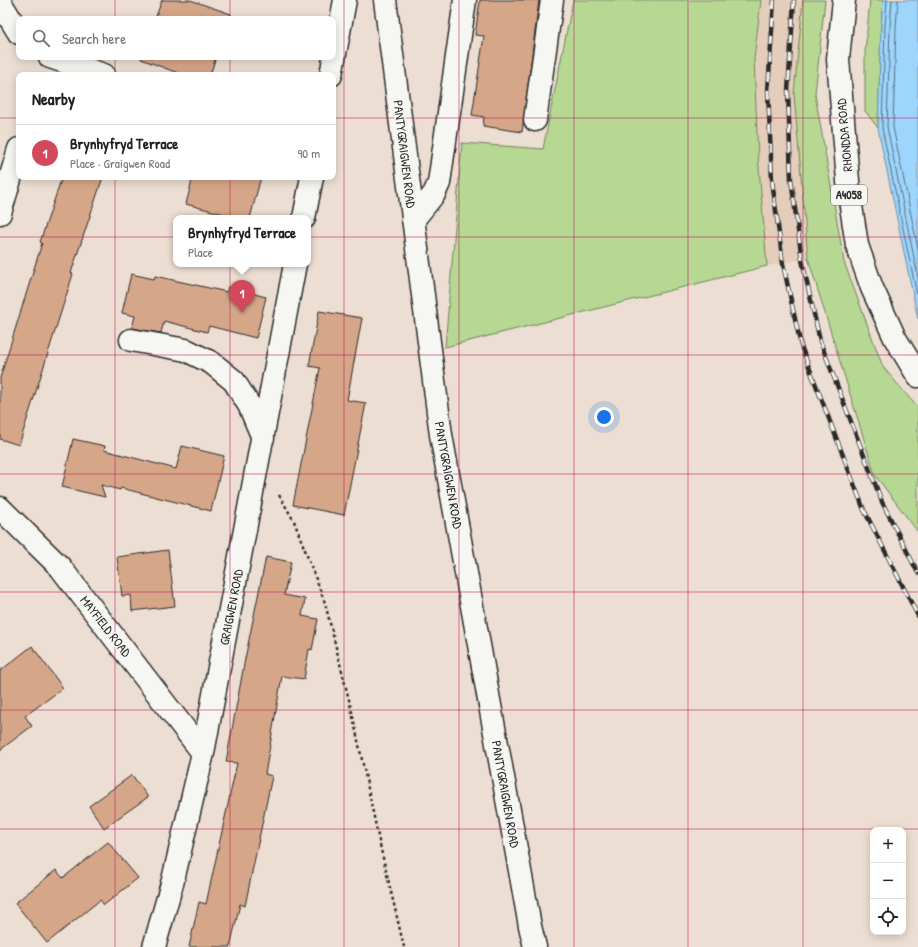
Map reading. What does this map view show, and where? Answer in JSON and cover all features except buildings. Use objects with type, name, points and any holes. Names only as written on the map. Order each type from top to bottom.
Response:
[{"type":"street","points":[[336,48],[345,0]]},
{"type":"street","name":"PANTYGRAIGWEN ROAD","points":[[385,0],[441,435],[535,947]]},
{"type":"street","points":[[413,220],[434,194],[439,182],[465,0]]},
{"type":"street","points":[[534,120],[552,0]]},
{"type":"street","name":"RHONDDA ROAD","points":[[844,0],[838,59],[849,193],[857,245],[872,288],[894,338],[918,376]]},
{"type":"street","points":[[0,2],[16,28]]},
{"type":"street","points":[[59,60],[95,72]]},
{"type":"street","points":[[332,72],[334,60]]},
{"type":"street","points":[[0,213],[16,159]]},
{"type":"street","points":[[305,215],[311,180]]},
{"type":"street","name":"GRAIGWEN ROAD","points":[[154,947],[173,880],[203,753],[294,267]]},
{"type":"street","points":[[131,340],[186,350],[212,363],[234,381],[249,405],[262,438]]},
{"type":"street","name":"MAYFIELD ROAD","points":[[0,508],[60,567],[203,753]]},
{"type":"path","points":[[258,460],[294,521],[325,603],[352,712],[379,840],[404,947]]},
{"type":"shaded area","points":[[761,0],[803,0],[794,94],[808,258],[767,266],[758,155],[754,59]]},
{"type":"green space","points":[[573,0],[761,0],[754,59],[758,155],[767,266],[445,347],[462,143],[543,149]]},
{"type":"green space","points":[[803,0],[825,0],[815,94],[844,262],[883,367],[918,408],[918,532],[875,475],[808,258],[794,94]]},
{"type":"green space","points":[[870,0],[883,0],[878,128],[865,111],[865,52]]},
{"type":"water","points":[[883,0],[918,0],[918,319],[878,128]]},
{"type":"railway","points":[[774,0],[768,91],[772,180],[783,264],[801,346],[864,510],[918,616]]},
{"type":"railway","points":[[794,0],[788,91],[791,179],[802,260],[820,341],[882,502],[918,573]]},
{"type":"place","name":"Brynhyfryd Terrace","points":[[242,313]]}]
